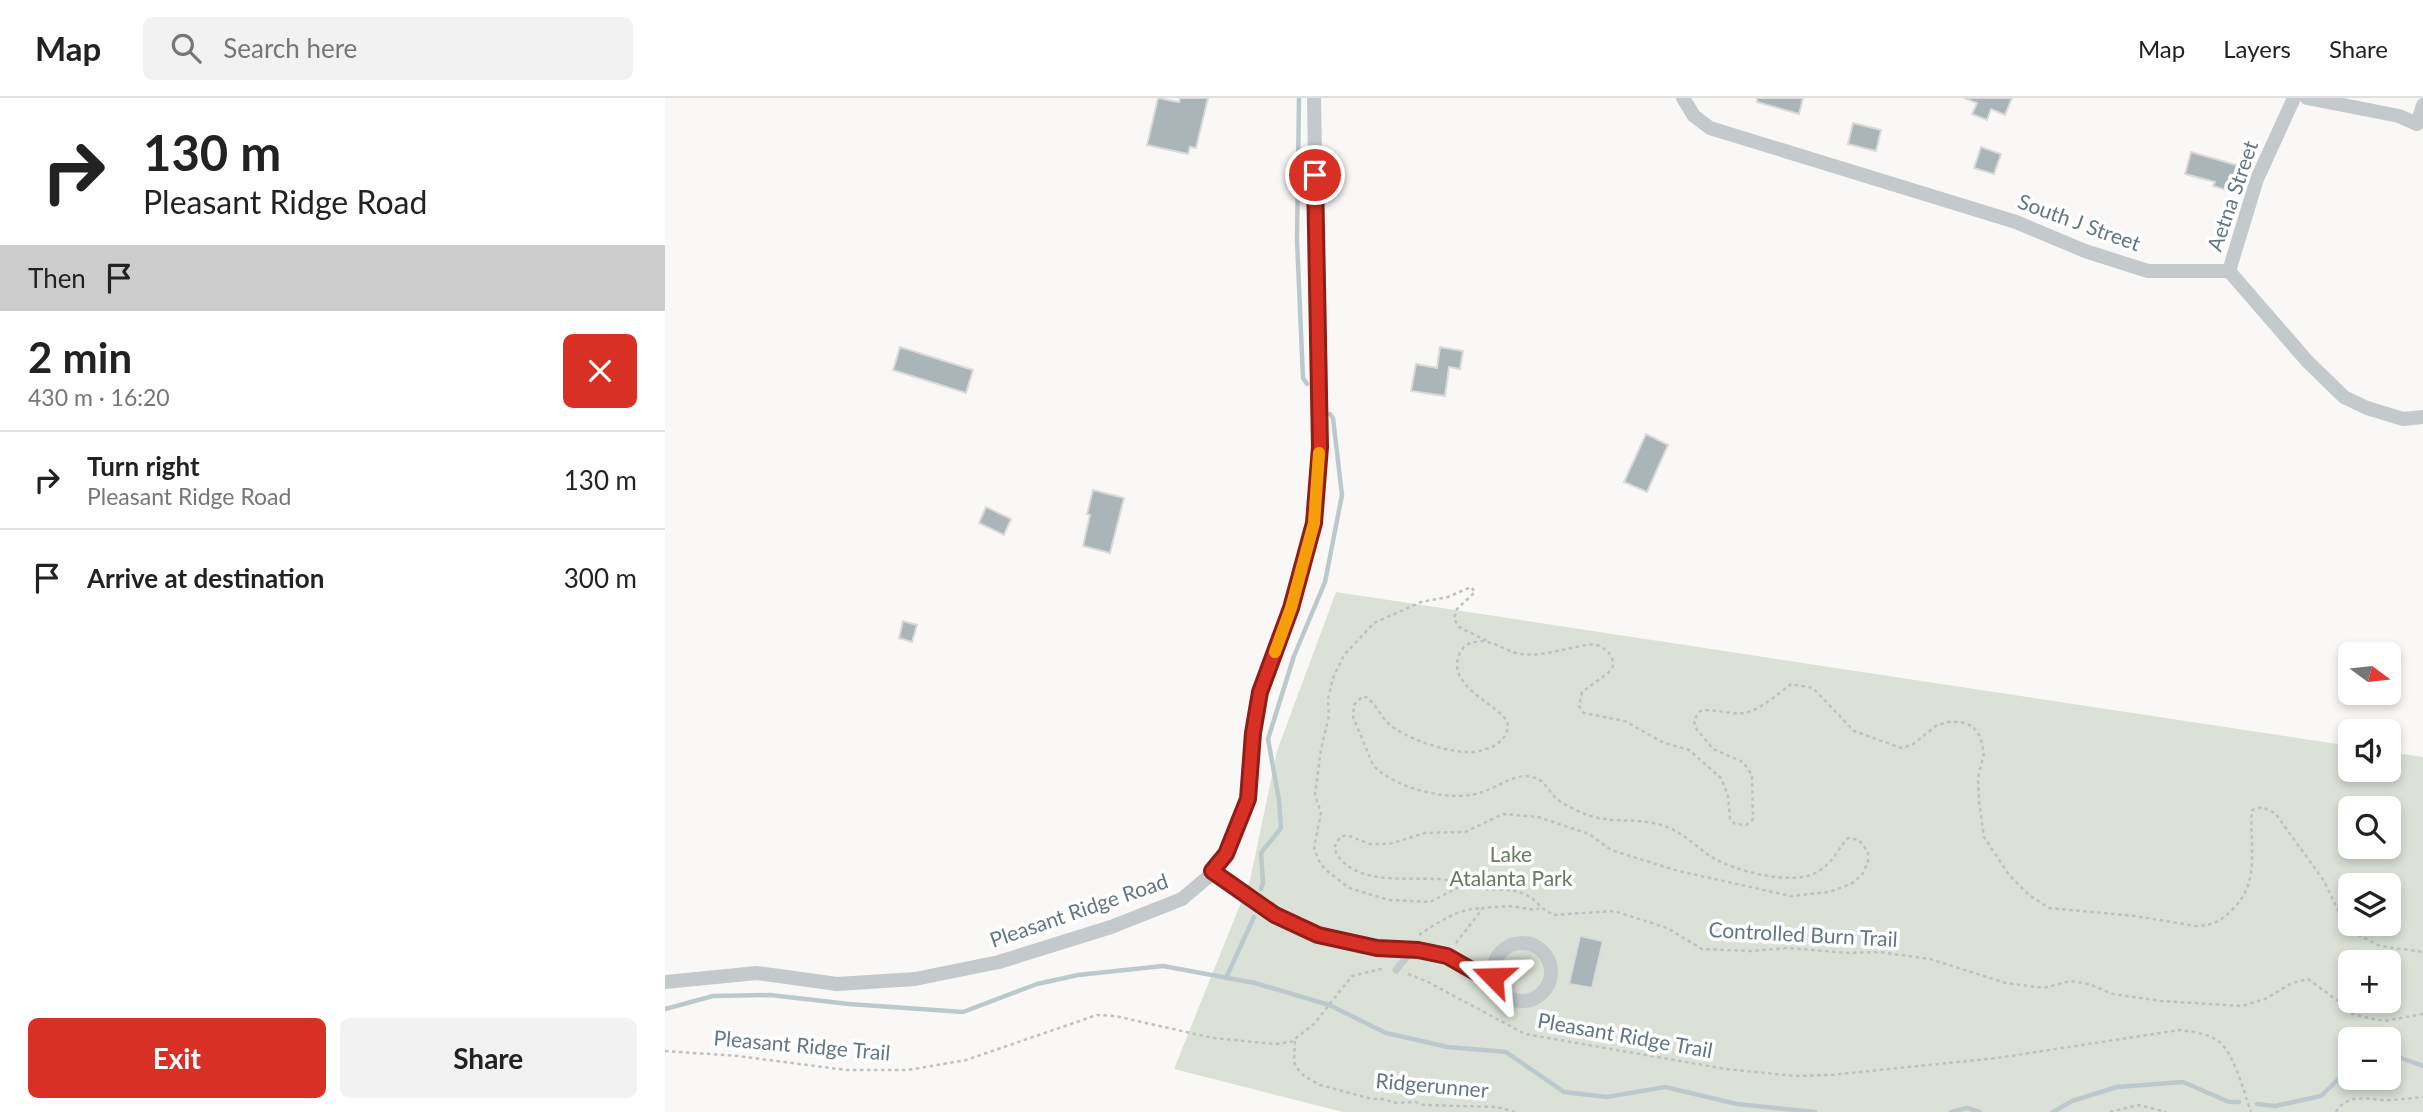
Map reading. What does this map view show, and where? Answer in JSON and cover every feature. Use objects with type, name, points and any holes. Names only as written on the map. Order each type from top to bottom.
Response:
[{"type":"street","name":"Pleasant Ridge Road","points":[[665,982],[757,972],[837,984],[915,979],[999,962],[1111,927],[1182,899],[1226,854],[1248,799],[1253,733],[1260,692],[1291,608],[1314,523],[1320,447],[1314,98]]},
{"type":"street","name":"Aetna Street","points":[[2229,271],[2257,179],[2294,98]]},
{"type":"street","points":[[2307,98],[2399,116],[2417,124],[2423,105]]},
{"type":"street","name":"South J Street","points":[[1684,100],[1694,116],[1710,128],[2016,222],[2085,251],[2148,271],[2229,271]]},
{"type":"street","points":[[2229,271],[2307,361],[2344,397],[2367,408],[2403,419],[2423,417]]},
{"type":"street","points":[[1212,871],[1275,915],[1318,935],[1377,948],[1406,949],[1447,956],[1477,973],[1493,977]]},
{"type":"street","points":[[1521,943],[1539,948],[1550,964],[1549,983],[1544,991],[1528,1001],[1519,1002],[1502,994],[1493,977],[1493,967],[1502,950],[1521,943]]},
{"type":"lane","points":[[1396,970],[1406,949]]},
{"type":"path","points":[[1465,884],[1430,902],[1389,900],[1349,888],[1320,863],[1314,848],[1321,813],[1315,795],[1321,749],[1329,716],[1328,699],[1333,678],[1344,655],[1374,623],[1421,602],[1448,597],[1471,587],[1475,592],[1457,609],[1454,619],[1459,627],[1490,642],[1518,654],[1578,645],[1595,644],[1604,647],[1610,653],[1613,666],[1608,673],[1582,692],[1579,706],[1584,713],[1625,720],[1662,742],[1689,750],[1721,778],[1728,796],[1730,819],[1735,824],[1746,825],[1753,819],[1752,775],[1743,762],[1713,749],[1695,727],[1694,720],[1700,711],[1710,709],[1746,713],[1791,684],[1813,688],[1854,731],[1902,748],[1912,745],[1937,725],[1961,722],[1972,726],[1980,736],[1984,753],[1979,790],[1984,837],[2009,874],[2029,895],[2049,908],[2211,926],[2226,917],[2241,901],[2252,879],[2252,810],[2262,807],[2275,813],[2324,881],[2347,929],[2380,946],[2423,952]]},
{"type":"path","name":"Controlled Burn Trail","points":[[1490,642],[1466,645],[1460,652],[1458,671],[1469,689],[1505,718],[1508,725],[1506,735],[1501,741],[1493,747],[1468,752],[1416,739],[1393,728],[1372,701],[1363,696],[1354,705],[1353,718],[1373,765],[1379,771],[1394,781],[1419,790],[1447,795],[1475,794],[1517,777],[1535,777],[1563,804],[1588,816],[1660,825],[1685,835],[1711,857],[1738,870],[1789,878],[1806,877],[1815,873],[1836,857],[1848,838],[1860,840],[1868,852],[1868,862],[1862,875],[1851,884],[1829,892],[1791,896],[1678,871],[1611,850],[1589,834],[1569,825],[1538,817],[1503,814],[1465,832],[1425,833],[1389,844],[1370,844],[1347,835],[1340,836],[1333,848],[1342,862],[1371,875],[1397,879],[1434,878],[1477,888],[1500,888],[1528,894],[1553,915],[1614,911],[1667,929],[1702,948],[1879,952],[1930,959],[2006,983],[2044,988],[2070,981],[2089,984],[2113,994],[2214,1005],[2242,1006],[2265,999],[2292,983],[2308,979],[2338,1001],[2347,1012],[2384,1021],[2423,1014]]},
{"type":"path","name":"Controlled Burn Trail","points":[[1384,968],[1426,930],[1456,913],[1473,908],[1508,906],[1536,910],[1541,907]]},
{"type":"path","points":[[1447,956],[1475,915],[1483,908]]},
{"type":"path","name":"Pleasant Ridge Trail","points":[[665,1051],[738,1056],[846,1070],[908,1070],[936,1067],[986,1055],[1097,1014],[1213,1038],[1275,1044],[1295,1041],[1314,1024],[1352,976],[1384,968],[1428,982],[1525,1034],[1726,1069],[1795,1076],[1830,1075],[1997,1058],[2180,1030],[2207,1035],[2227,1050],[2251,1112]]},
{"type":"path","name":"Ridgerunner","points":[[1295,1041],[1294,1062],[1304,1076],[1320,1085],[1397,1103],[1497,1107],[1515,1112]]},
{"type":"path","points":[[2336,1112],[2355,1097],[2390,1100],[2423,1097]]},
{"type":"path","points":[[2110,1112],[2139,1105],[2166,1112]]},
{"type":"green space","name":"Lake Atalanta Park","points":[[1336,592],[2338,744],[2338,782],[2401,782],[2401,754],[2423,757],[2423,1112],[1343,1112],[1174,1069],[1250,880],[1277,751]]},
{"type":"building","points":[[1158,98],[1179,102],[1180,98],[1208,98],[1196,148],[1190,147],[1188,154],[1147,145]]},
{"type":"building","points":[[1757,98],[1803,98],[1799,114],[1757,102]]},
{"type":"building","points":[[1964,98],[2012,98],[2005,115],[1991,109],[1987,120],[1972,114],[1977,103]]},
{"type":"building","points":[[1853,123],[1881,130],[1876,151],[1848,144]]},
{"type":"building","points":[[1981,147],[2001,154],[1994,174],[1974,168]]},
{"type":"building","points":[[2191,152],[2243,167],[2236,193],[2213,186],[2215,182],[2185,174]]},
{"type":"building","points":[[900,347],[973,370],[966,393],[893,370]]},
{"type":"building","points":[[1440,347],[1463,351],[1460,369],[1449,367],[1445,396],[1411,391],[1416,364],[1437,368]]},
{"type":"building","points":[[1646,434],[1668,445],[1647,492],[1624,482]]},
{"type":"building","points":[[1093,490],[1124,498],[1110,553],[1083,546]]},
{"type":"building","points":[[986,507],[1011,519],[1004,535],[979,523]]},
{"type":"building","points":[[903,621],[917,625],[912,642],[899,638]]},
{"type":"building","points":[[1580,936],[1603,941],[1592,988],[1569,984]]},
{"type":"waterway","points":[[1299,98],[1297,240],[1303,378],[1307,384]]},
{"type":"waterway","points":[[1261,889],[1261,853],[1281,828],[1268,739],[1294,656],[1325,582],[1342,495],[1333,418],[1330,414]]},
{"type":"waterway","points":[[1226,978],[1254,917]]},
{"type":"waterway","points":[[665,1009],[713,996],[770,995],[963,1012],[1037,984],[1078,975],[1163,966],[1255,983],[1329,1005],[1386,1033],[1448,1047],[1506,1052],[1564,1092],[1607,1097],[1665,1087],[1737,1104],[1815,1112]]},
{"type":"waterway","points":[[2401,1058],[2423,1066]]},
{"type":"waterway","points":[[2257,1104],[2275,1106],[2321,1096],[2338,1080]]},
{"type":"waterway","points":[[2053,1112],[2072,1101],[2117,1087],[2183,1082],[2229,1102],[2239,1102]]},
{"type":"waterway","points":[[1951,1112],[1967,1108],[1980,1112]]},
{"type":"slow traffic","points":[[1275,652],[1291,608],[1314,523],[1319,453]]},
{"type":"route","points":[[1315,175],[1320,447],[1314,523],[1291,608],[1260,692],[1253,733],[1248,799],[1226,854],[1212,871],[1275,915],[1318,935],[1377,948],[1418,950],[1447,956],[1477,973],[1493,977]]}]
